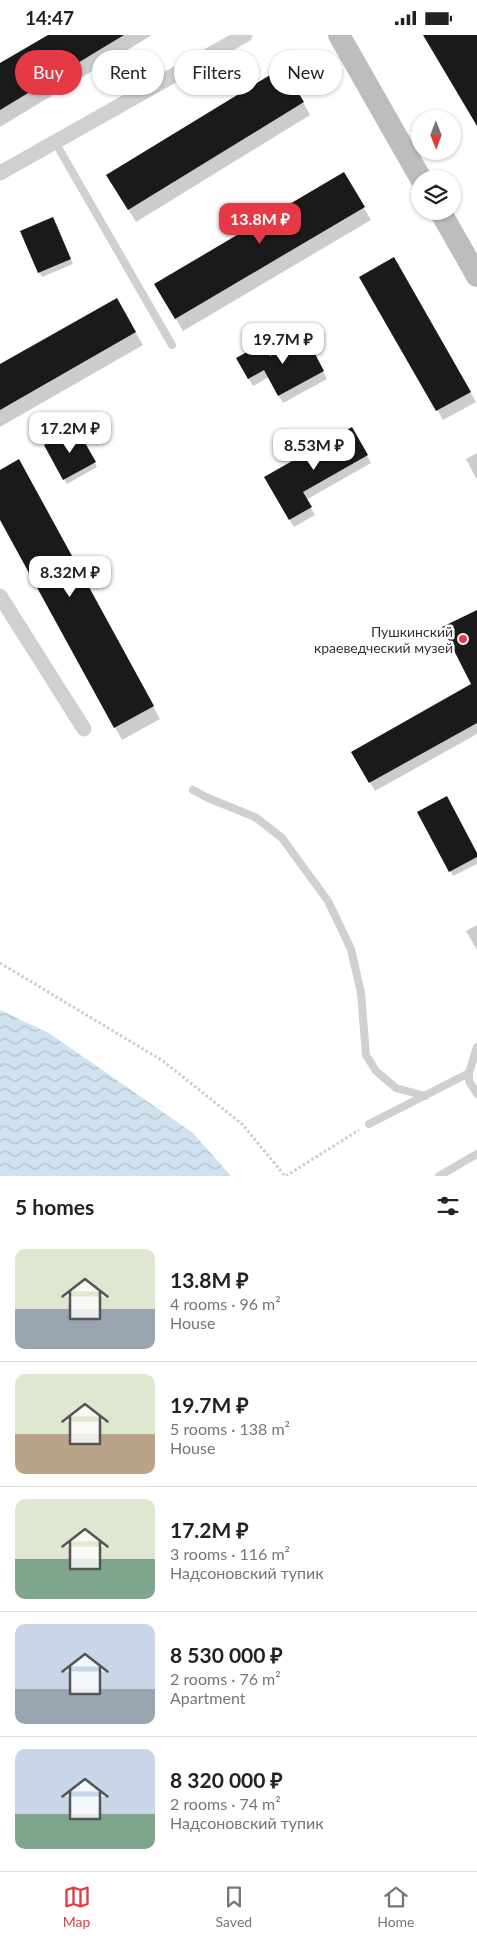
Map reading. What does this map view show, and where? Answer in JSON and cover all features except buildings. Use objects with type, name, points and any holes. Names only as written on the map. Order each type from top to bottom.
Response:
[{"type":"main road","points":[[339,35],[416,170]]},
{"type":"main road","points":[[445,220],[477,276]]},
{"type":"street","points":[[0,173],[245,35]]},
{"type":"street","points":[[0,596],[84,729]]},
{"type":"lane","points":[[55,142],[172,345]]},
{"type":"lane","points":[[194,790],[208,798],[255,817],[282,838],[328,901],[351,949],[361,993],[366,1055],[376,1071],[396,1088],[425,1096]]},
{"type":"lane","points":[[477,1047],[469,1073],[469,1081],[477,1094]]},
{"type":"lane","points":[[368,1125],[469,1073]]},
{"type":"lane","points":[[439,1176],[477,1154]]},
{"type":"path","points":[[0,963],[163,1061],[242,1124],[285,1176],[368,1125]]},
{"type":"water","points":[[0,1010],[49,1033],[193,1133],[231,1176],[0,1176]]},
{"type":"place","name":"Пушкинский краеведческий музей","points":[[463,639]]}]
